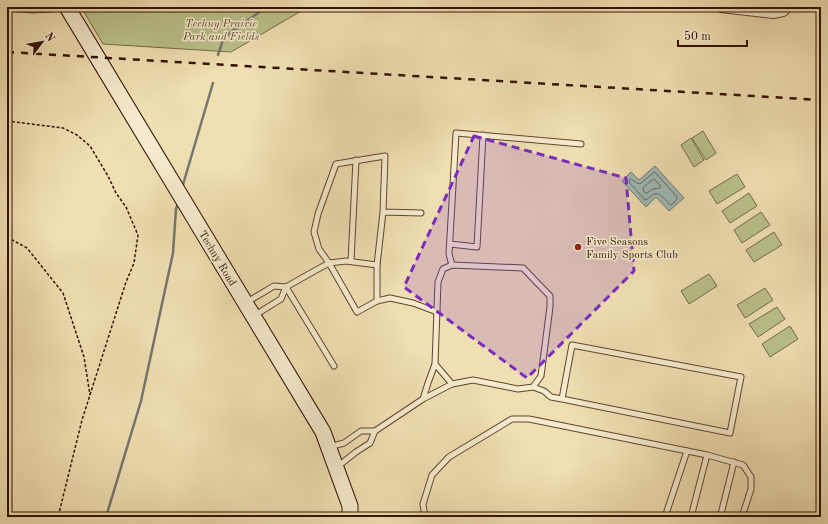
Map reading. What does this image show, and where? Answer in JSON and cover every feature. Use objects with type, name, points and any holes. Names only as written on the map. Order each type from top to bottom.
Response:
[{"type":"main road","name":"Techny Road","points":[[67,8],[323,432],[350,506],[350,517]]},
{"type":"street","points":[[721,7],[773,13],[785,9]]},
{"type":"lane","points":[[148,7],[167,9],[183,9],[192,7]]},
{"type":"lane","points":[[7,8],[33,10],[67,8]]},
{"type":"lane","points":[[452,264],[450,244],[456,133],[581,144]]},
{"type":"lane","points":[[450,244],[477,247],[483,135]]},
{"type":"lane","points":[[377,301],[377,265],[383,212],[384,156],[336,164],[318,214],[314,232],[319,249],[329,263],[357,312],[377,301],[390,298],[413,303],[437,312]]},
{"type":"lane","points":[[350,261],[356,160]]},
{"type":"lane","points":[[383,212],[421,213]]},
{"type":"lane","points":[[245,303],[274,286],[286,287],[329,263],[350,261],[377,265]]},
{"type":"lane","points":[[423,399],[435,364],[438,282],[443,269],[452,264],[523,268],[550,296],[550,307],[541,376],[533,388]]},
{"type":"lane","points":[[253,316],[281,299],[286,287]]},
{"type":"lane","points":[[286,287],[334,366]]},
{"type":"lane","points":[[336,468],[370,443],[375,431],[423,399],[452,384],[473,380],[518,390],[533,388],[544,391],[551,397],[730,433],[741,376],[572,346],[562,399]]},
{"type":"lane","points":[[435,364],[452,384]]},
{"type":"lane","points":[[425,517],[423,504],[432,475],[449,458],[512,419],[529,419],[547,422],[707,455],[743,465],[751,477],[751,489],[742,517]]},
{"type":"lane","points":[[329,448],[344,443],[361,431],[375,431]]},
{"type":"lane","points":[[665,517],[687,451]]},
{"type":"lane","points":[[691,517],[707,455]]},
{"type":"lane","points":[[714,517],[721,514],[734,462]]},
{"type":"path","points":[[7,121],[62,128],[77,135],[90,146],[108,176],[116,193],[126,207],[138,235],[134,263],[126,282],[77,437],[58,517]]},
{"type":"path","points":[[7,237],[27,248],[63,293],[84,357],[90,396]]},
{"type":"highlighted area","points":[[474,136],[626,178],[634,271],[527,378],[404,287]]},
{"type":"green space","name":"Techny Prairie Park and Fields","points":[[81,7],[308,7],[231,52],[103,44]]},
{"type":"green space","points":[[703,131],[716,153],[706,160],[692,138]]},
{"type":"green space","points":[[691,138],[704,160],[694,167],[681,145]]},
{"type":"green space","points":[[737,174],[745,187],[717,204],[709,191]]},
{"type":"green space","points":[[749,193],[757,206],[730,223],[722,211]]},
{"type":"green space","points":[[761,212],[770,225],[742,243],[734,230]]},
{"type":"green space","points":[[774,232],[782,245],[754,262],[746,250]]},
{"type":"green space","points":[[709,274],[717,286],[689,304],[681,291]]},
{"type":"green space","points":[[765,288],[773,300],[745,318],[737,305]]},
{"type":"green space","points":[[777,307],[785,319],[758,337],[749,324]]},
{"type":"green space","points":[[790,326],[798,339],[770,357],[762,344]]},
{"type":"water","points":[[655,166],[684,198],[669,211],[656,197],[646,207],[622,181],[631,172],[639,180]]},
{"type":"waterway","points":[[218,55],[224,37],[269,7]]},
{"type":"waterway","points":[[182,188],[213,83]]},
{"type":"waterway","points":[[106,517],[141,401],[173,253],[176,209],[178,203]]},
{"type":"railway","points":[[7,52],[821,100]]},
{"type":"place","name":"Five Seasons Family Sports Club","points":[[578,247]]}]
